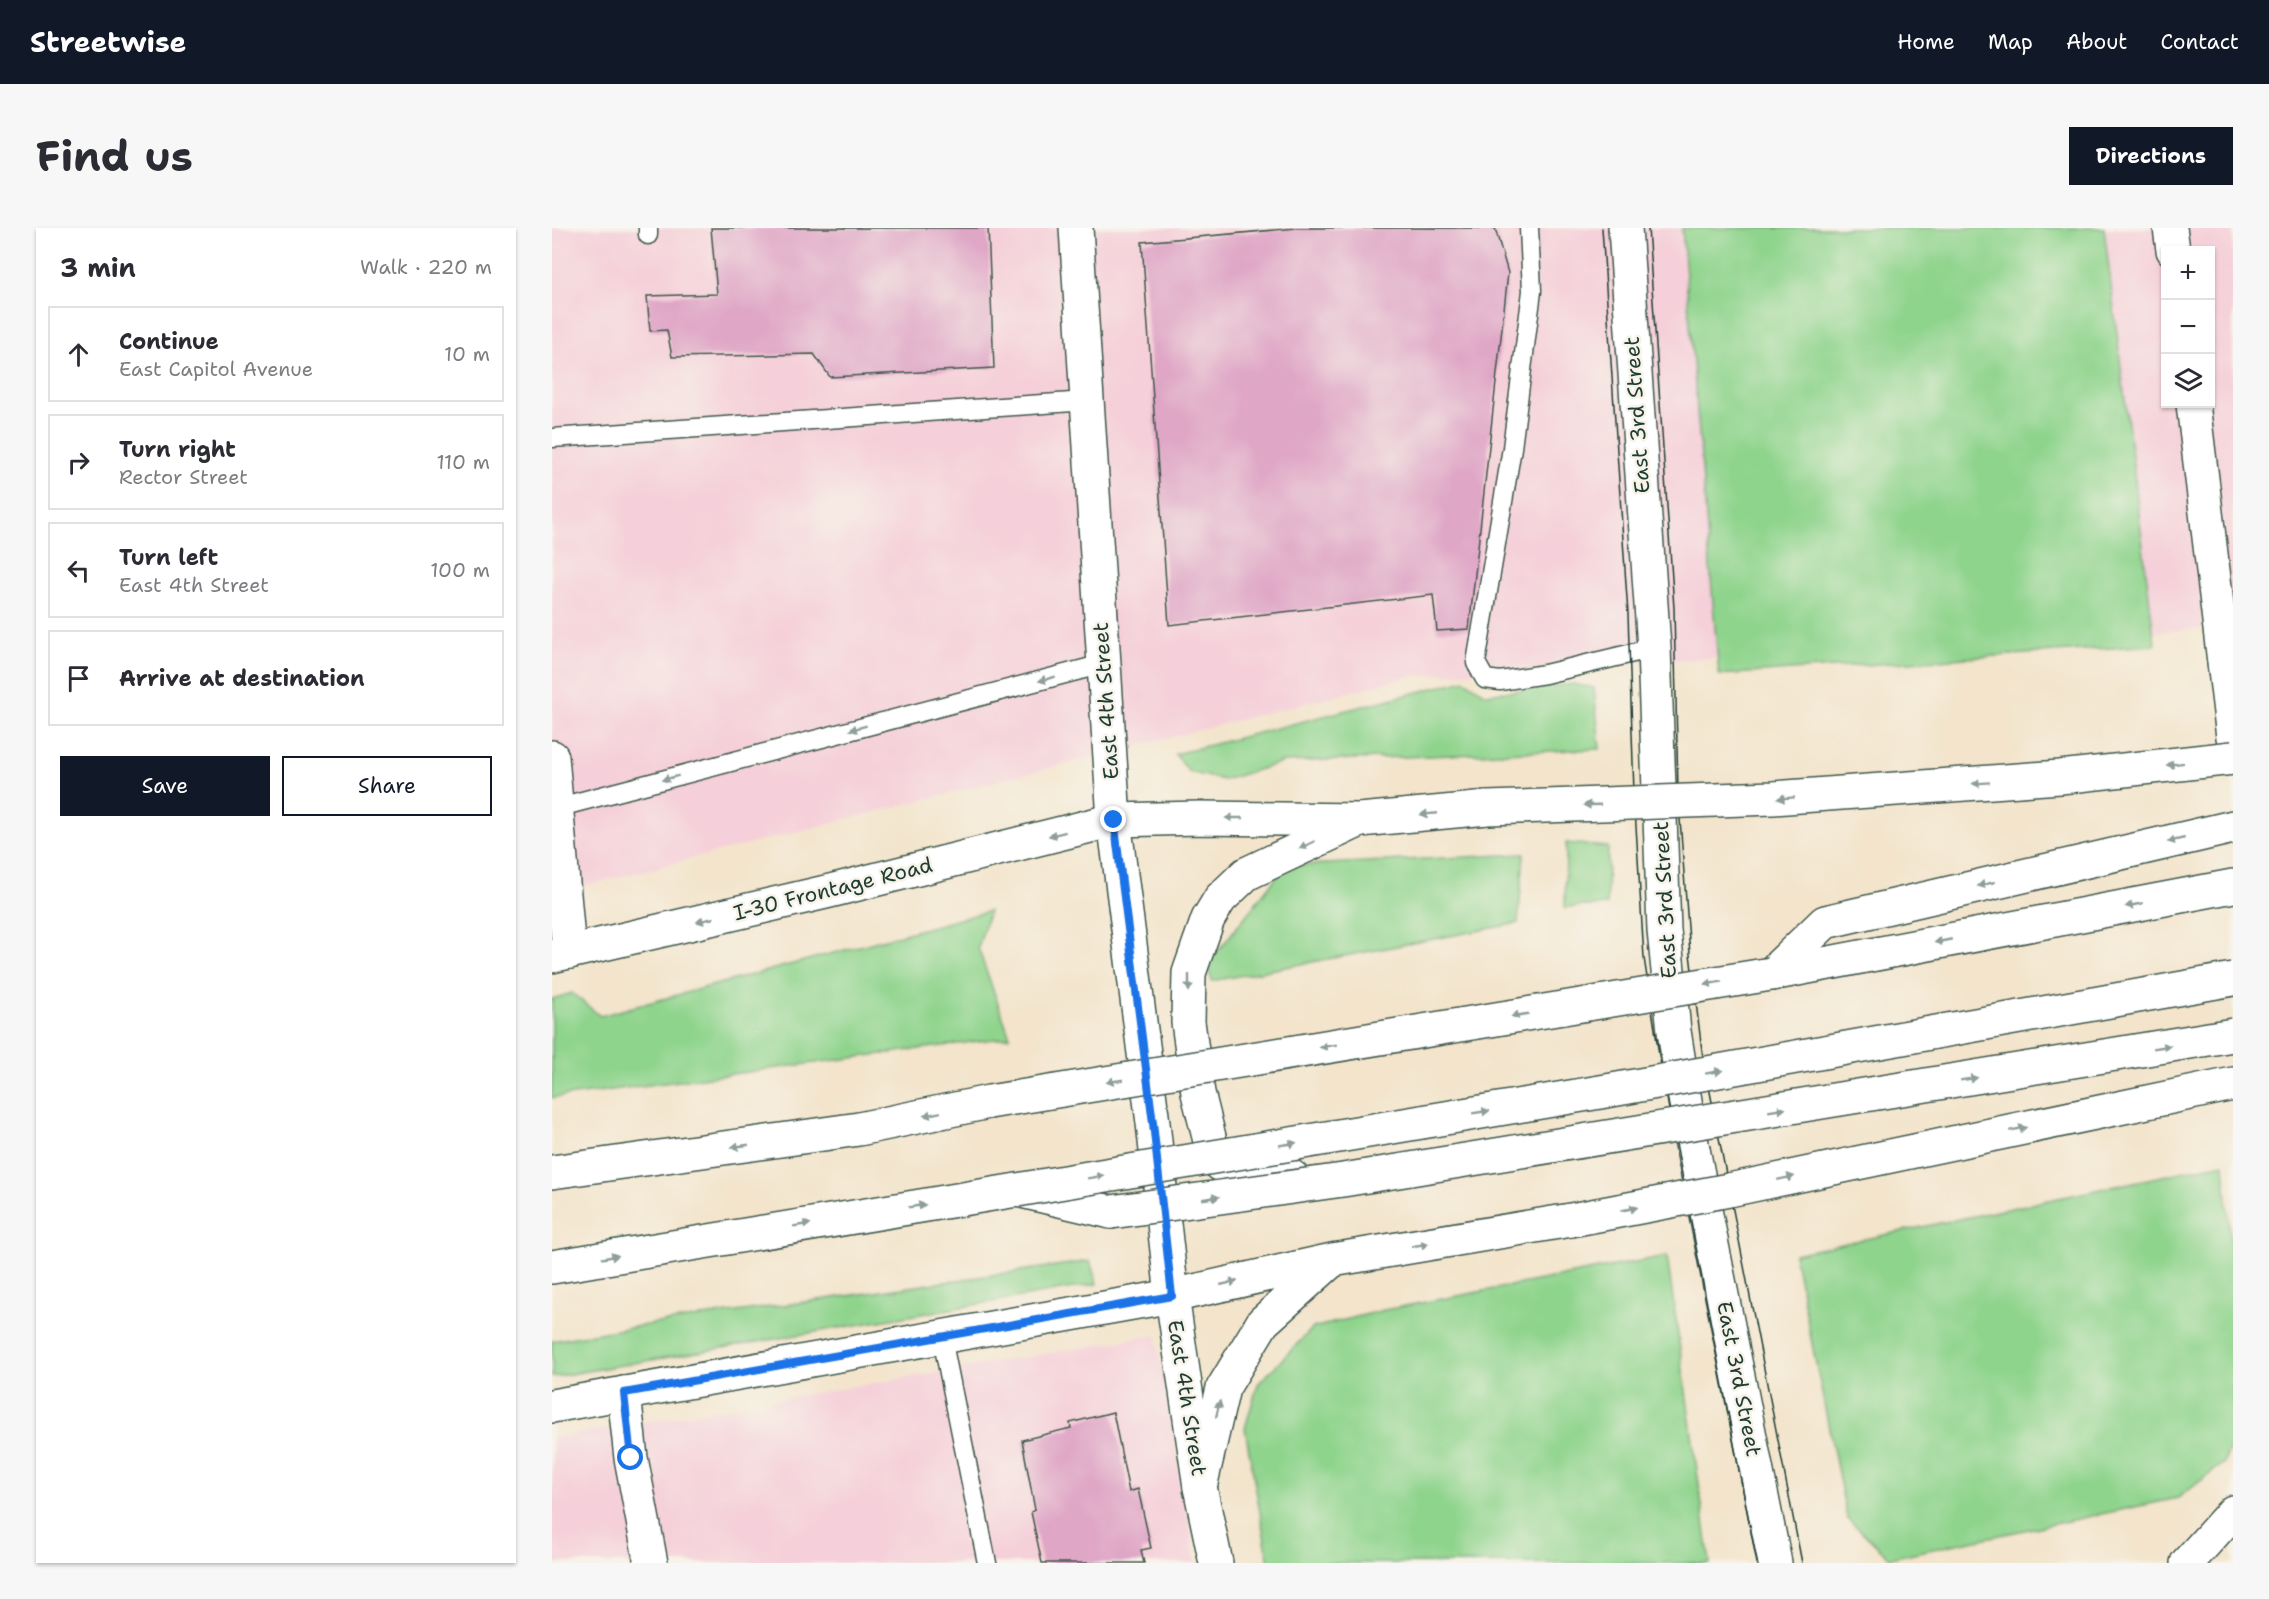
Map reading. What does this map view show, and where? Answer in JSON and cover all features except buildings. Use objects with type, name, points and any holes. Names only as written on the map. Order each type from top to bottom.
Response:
[{"type":"main road","name":"East 3rd Street","points":[[1625,228],[1654,648],[1664,930],[1674,1032],[1691,1139],[1775,1563]]},
{"type":"main road","points":[[2170,228],[2172,246]]},
{"type":"main road","name":"East 4th Street","points":[[1069,231],[1087,401],[1114,820],[1153,1123],[1172,1296],[1200,1487],[1216,1563]]},
{"type":"main road","points":[[2193,408],[2233,737]]},
{"type":"main road","points":[[552,757],[560,954]]},
{"type":"main road","points":[[1691,1139],[1269,1179],[1234,1174],[1221,1164],[1210,1146],[1188,1022],[1189,973],[1208,919],[1220,899],[1246,874],[1360,820],[1487,808],[1773,798],[2060,777],[2233,758]]},
{"type":"main road","name":"I-30 Frontage Road","points":[[560,954],[842,888],[1114,820],[1313,818],[1360,820]]},
{"type":"main road","points":[[1771,974],[1825,922],[2233,828]]},
{"type":"main road","points":[[552,1172],[859,1129],[989,1102],[1771,974],[2233,886]]},
{"type":"main road","points":[[552,1267],[1636,1086],[2233,979]]},
{"type":"main road","points":[[1017,1190],[1111,1212],[1355,1179],[2233,1035]]},
{"type":"main road","points":[[552,1406],[1172,1296],[1332,1260],[1571,1220],[1729,1190],[2233,1084]]},
{"type":"main road","points":[[1200,1487],[1223,1388],[1263,1323],[1332,1260]]},
{"type":"main road","points":[[624,1393],[631,1458],[651,1563]]},
{"type":"main road","points":[[2187,1563],[2233,1512]]},
{"type":"lane","points":[[1528,228],[1532,291],[1512,448],[1476,663],[1485,679],[1500,681],[1545,674],[1654,648]]},
{"type":"lane","points":[[552,438],[1087,401]]},
{"type":"lane","points":[[554,808],[1103,664]]},
{"type":"lane","points":[[942,1338],[987,1563]]},
{"type":"shaded area","points":[[552,228],[2233,228],[2233,627],[1412,676],[552,894]]},
{"type":"shaded area","points":[[1156,1335],[1196,1563],[552,1563],[552,1438]]},
{"type":"green space","points":[[1682,228],[2104,228],[2155,645],[1719,675]]},
{"type":"green space","points":[[1465,680],[1486,694],[1573,684],[1594,688],[1600,749],[1284,762],[1224,780],[1189,772],[1175,754]]},
{"type":"green space","points":[[1566,843],[1608,847],[1607,905],[1565,907]]},
{"type":"green space","points":[[1524,854],[1518,923],[1212,981],[1207,965],[1285,866]]},
{"type":"green space","points":[[989,911],[978,948],[1010,1037],[552,1098],[552,999],[572,993],[600,1016]]},
{"type":"green space","points":[[2224,1163],[2233,1274],[2233,1439],[2224,1463],[2178,1498],[1890,1558],[1847,1518],[1794,1254]]},
{"type":"green space","points":[[1667,1256],[1710,1563],[1269,1563],[1245,1428],[1258,1384],[1313,1328],[1384,1310]]},
{"type":"green space","points":[[1090,1261],[1097,1284],[552,1377],[552,1341],[652,1324]]},
{"type":"tram line","points":[[1602,228],[1628,614],[1634,793],[1644,958],[1659,1055],[1757,1563]]},
{"type":"tram line","points":[[1648,228],[1674,608],[1678,792],[1690,954],[1702,1051],[1802,1563]]},
{"type":"route","points":[[631,1458],[624,1393],[1172,1296],[1153,1123],[1114,820]]}]
